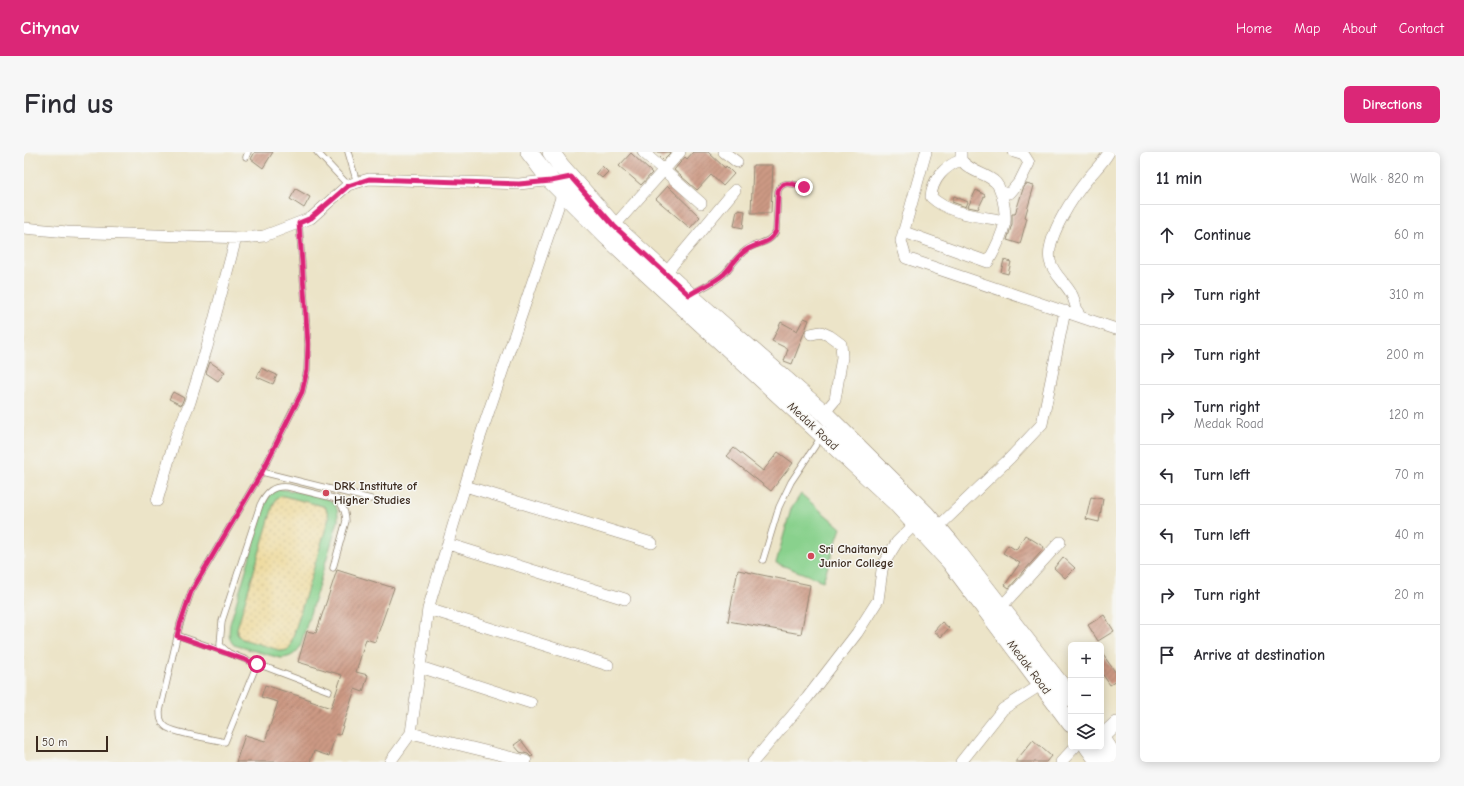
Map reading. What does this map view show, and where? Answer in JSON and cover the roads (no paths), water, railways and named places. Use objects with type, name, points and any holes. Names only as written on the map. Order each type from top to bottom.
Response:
[{"type":"main road","name":"Medak Road","points":[[530,152],[557,187],[606,236],[895,502],[950,562],[1068,720]]},
{"type":"main road","name":"Medak Road","points":[[552,152],[571,177],[614,226],[665,274],[824,413],[938,528],[1068,694]]},
{"type":"main road","points":[[1104,735],[1116,724]]},
{"type":"main road","points":[[1100,750],[1116,760]]},
{"type":"street","points":[[643,152],[701,203]]},
{"type":"street","points":[[614,226],[680,152]]},
{"type":"street","points":[[724,152],[737,162]]},
{"type":"street","points":[[926,152],[902,241],[906,258],[1116,329]]},
{"type":"street","points":[[1002,193],[1010,193],[1020,181],[1028,162],[1024,155],[1014,152]]},
{"type":"street","points":[[1078,315],[1072,296],[1054,270],[1050,261],[1052,241],[1059,222],[1066,211],[1089,177],[1109,152]]},
{"type":"street","points":[[904,232],[988,262],[996,247],[1005,221],[1002,193],[996,181],[967,167],[961,156],[950,164],[936,179],[931,191],[931,197],[938,204],[960,212],[1005,221]]},
{"type":"street","points":[[390,762],[411,732],[428,609],[557,187],[571,177]]},
{"type":"street","points":[[24,228],[67,232],[236,238],[264,236],[311,218],[353,184],[369,179],[519,184],[557,187]]},
{"type":"street","points":[[665,274],[735,190]]},
{"type":"street","points":[[157,501],[176,434],[190,402],[207,347],[236,238]]},
{"type":"street","points":[[938,528],[1010,458],[1042,424],[1065,311]]},
{"type":"street","points":[[811,334],[821,332],[830,336],[841,344],[842,357],[835,400],[824,413]]},
{"type":"street","points":[[465,486],[652,543]]},
{"type":"street","points":[[753,762],[807,698],[857,633],[878,600],[884,563],[897,542],[915,524]]},
{"type":"street","points":[[1001,607],[1060,542]]},
{"type":"street","points":[[448,544],[626,599]]},
{"type":"street","points":[[428,609],[608,665]]},
{"type":"street","points":[[420,667],[531,704]]},
{"type":"street","points":[[962,762],[1003,709],[1042,684]]},
{"type":"street","points":[[411,732],[526,761]]},
{"type":"street","points":[[1061,762],[1085,750]]},
{"type":"lane","points":[[317,152],[353,184]]},
{"type":"lane","points":[[348,152],[353,184]]},
{"type":"lane","points":[[689,295],[724,273],[747,249],[770,240],[776,231],[778,191],[780,186],[784,183],[789,183],[804,187]]},
{"type":"lane","points":[[255,663],[257,664],[225,742],[174,730],[162,723],[160,719],[160,711],[180,624],[191,592],[262,472],[302,392],[307,370],[308,344],[299,223]]},
{"type":"lane","points":[[763,560],[782,501],[791,482],[822,435]]},
{"type":"lane","points":[[262,472],[371,499]]},
{"type":"lane","points":[[229,653],[220,645],[222,621],[260,505],[265,495],[274,488],[281,486],[337,499],[342,505],[346,515],[346,521],[333,568]]},
{"type":"lane","points":[[177,636],[229,653],[329,691]]},
{"type":"place","name":"DRK Institute of Higher Studies","points":[[326,493]]},
{"type":"place","name":"Sri Chaitanya Junior College","points":[[811,556]]}]
